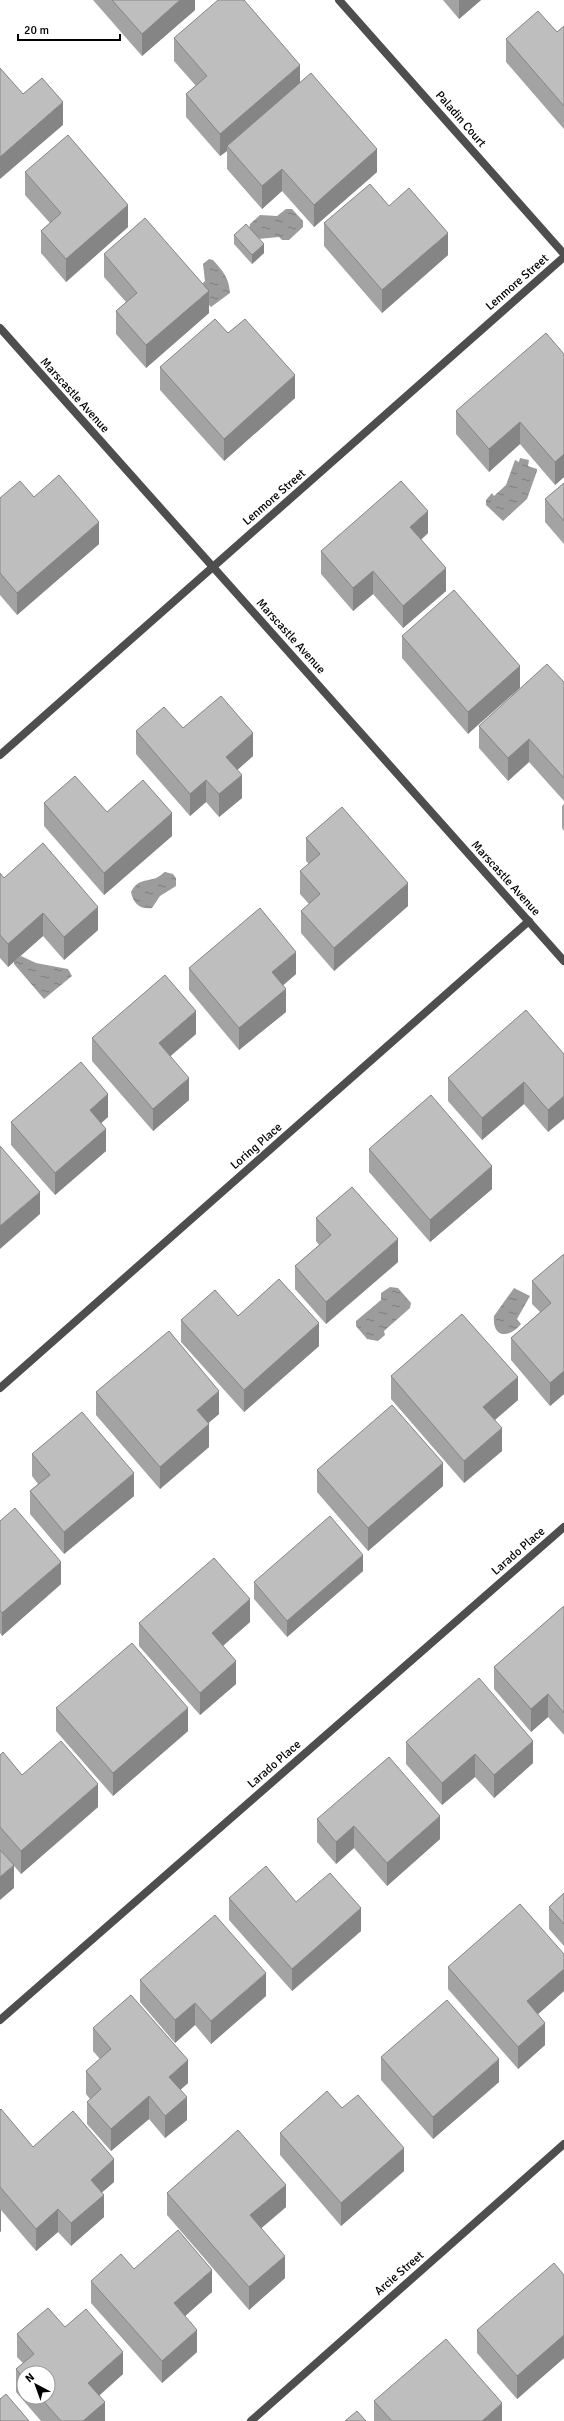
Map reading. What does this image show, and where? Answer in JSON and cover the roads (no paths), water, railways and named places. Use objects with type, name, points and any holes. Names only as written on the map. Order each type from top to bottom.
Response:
[{"type":"street","name":"Paladin Court","points":[[339,0],[564,255]]},
{"type":"street","name":"Lenmore Street","points":[[0,755],[564,255]]},
{"type":"street","name":"Marscastle Avenue","points":[[0,328],[564,961]]},
{"type":"street","name":"Loring Place","points":[[0,1388],[529,921]]},
{"type":"street","name":"Larado Place","points":[[0,2020],[564,1526]]},
{"type":"street","name":"Arcie Street","points":[[251,2421],[564,2144]]},
{"type":"water","points":[[286,209],[292,209],[303,221],[303,227],[289,240],[282,240],[279,237],[258,239],[249,229],[250,224],[260,215],[277,216]]},
{"type":"water","points":[[209,259],[213,260],[225,275],[230,293],[211,307],[200,296],[200,286],[205,281],[203,264]]},
{"type":"water","points":[[520,458],[529,460],[528,466],[537,469],[537,471],[527,499],[503,521],[486,505],[486,500],[492,493],[494,496],[506,485],[515,460],[519,462]]},
{"type":"water","points":[[165,872],[173,874],[176,878],[176,886],[160,896],[152,908],[144,908],[138,905],[133,899],[131,892],[136,885],[156,878]]},
{"type":"water","points":[[21,956],[36,963],[68,969],[72,976],[44,999],[14,964],[14,961]]},
{"type":"water","points":[[390,1287],[398,1288],[411,1303],[410,1308],[384,1331],[385,1335],[378,1341],[367,1339],[356,1326],[356,1321],[381,1300],[381,1293]]},
{"type":"water","points":[[514,1288],[530,1296],[517,1319],[521,1324],[511,1332],[502,1334],[496,1329],[494,1316]]}]
